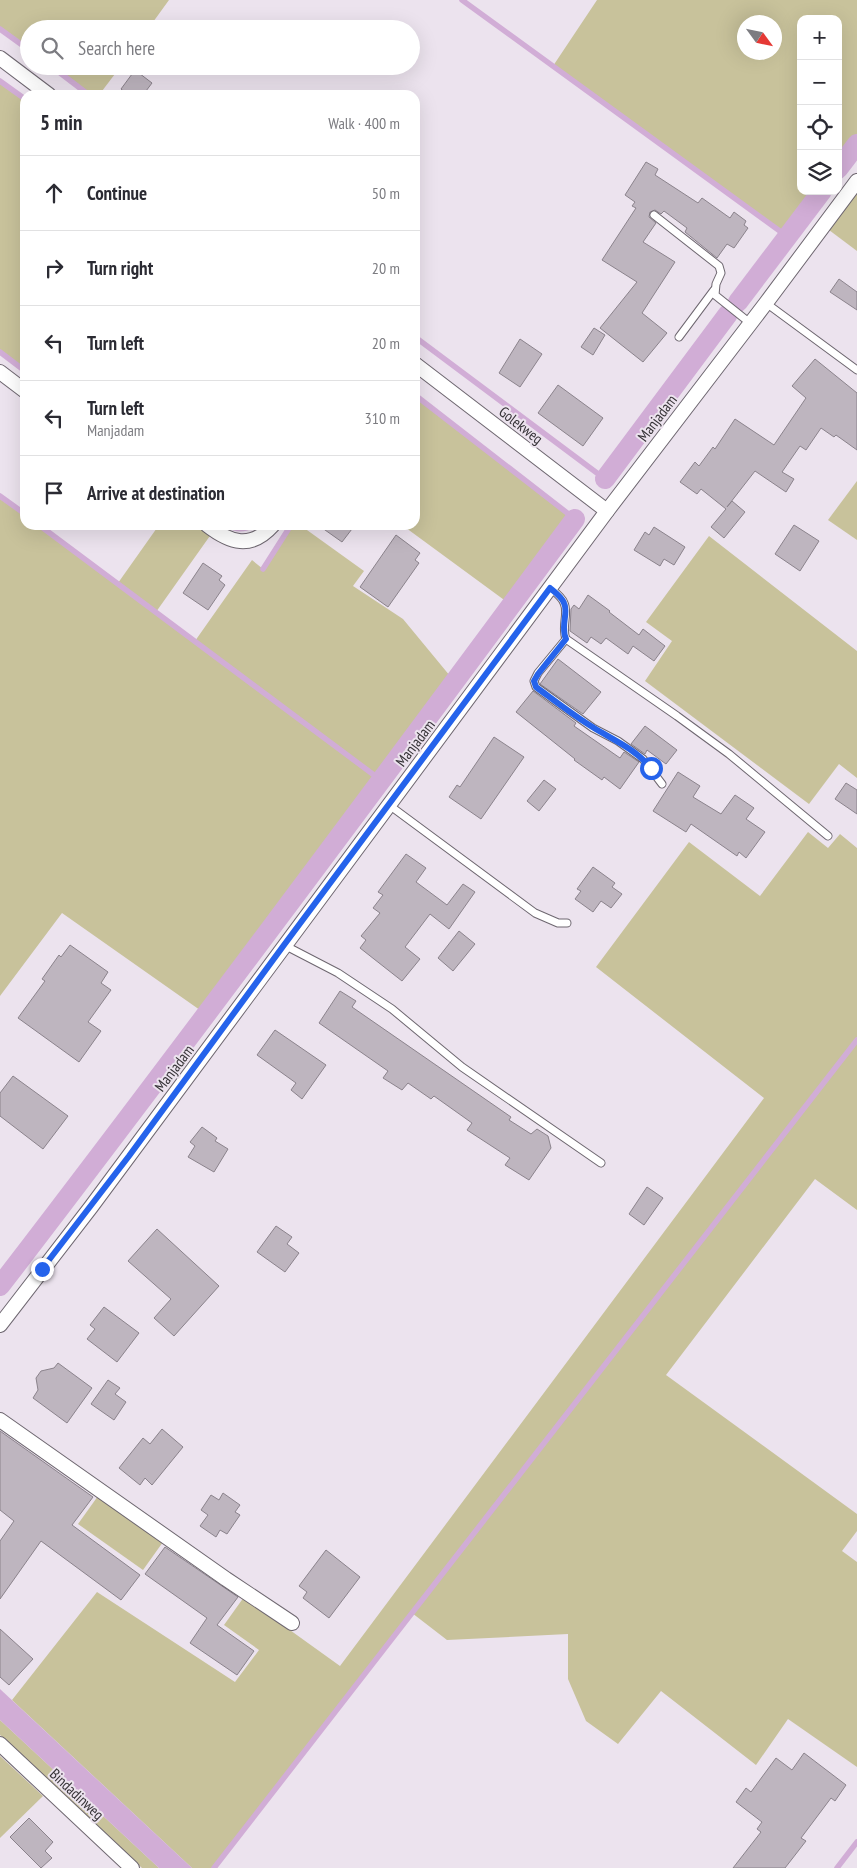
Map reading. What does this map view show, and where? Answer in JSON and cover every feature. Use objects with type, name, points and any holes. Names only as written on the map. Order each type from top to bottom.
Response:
[{"type":"street","points":[[0,58],[20,73]]},
{"type":"street","points":[[23,75],[42,90]]},
{"type":"street","name":"Manjadam","points":[[0,1325],[118,1171],[606,511],[857,181]]},
{"type":"street","name":"Golekweg","points":[[420,368],[606,511]]},
{"type":"street","points":[[0,372],[20,387]]},
{"type":"street","points":[[215,530],[230,540],[239,542],[253,539],[265,534],[269,530]]},
{"type":"street","points":[[0,1420],[226,1579],[292,1623]]},
{"type":"street","name":"Bindadinweg","points":[[0,1744],[132,1868]]},
{"type":"lane","points":[[654,216],[722,270],[714,290],[679,337]]},
{"type":"lane","points":[[714,290],[715,295],[750,323]]},
{"type":"lane","points":[[766,303],[857,370]]},
{"type":"lane","points":[[550,588],[564,602],[566,607],[563,632],[566,639],[729,754],[828,836]]},
{"type":"lane","points":[[566,639],[538,674],[534,681],[536,687],[593,728],[618,741],[644,759],[662,784]]},
{"type":"lane","points":[[389,805],[535,913],[558,923],[567,923]]},
{"type":"lane","points":[[284,945],[338,973],[392,1009],[462,1067],[601,1163]]},
{"type":"shaded area","points":[[0,0],[169,0],[155,20],[20,20],[20,43],[0,29]]},
{"type":"shaded area","points":[[597,0],[857,0],[857,144],[842,164],[842,15],[797,15],[797,195],[819,195],[788,237],[553,66]]},
{"type":"shaded area","points":[[63,75],[114,75],[103,90],[82,90]]},
{"type":"shaded area","points":[[0,81],[20,95],[20,367],[0,352]]},
{"type":"shaded area","points":[[857,193],[857,251],[829,230]]},
{"type":"shaded area","points":[[420,399],[575,519],[511,605],[409,530],[420,530]]},
{"type":"shaded area","points":[[857,481],[857,540],[828,520]]},
{"type":"shaded area","points":[[0,496],[20,510],[20,530],[46,530],[118,583],[155,530],[208,530],[212,533],[156,612],[195,641],[252,560],[263,569],[288,530],[307,530],[364,571],[353,586],[403,619],[455,682],[207,1015],[62,913],[0,996]]},
{"type":"shaded area","points":[[709,536],[857,651],[857,778],[839,764],[809,804],[645,681],[672,641],[646,622]]},
{"type":"shaded area","points":[[808,832],[828,848],[840,834],[857,848],[857,1210],[815,1179],[666,1375],[857,1514],[857,1531],[842,1551],[857,1562],[857,1767],[788,1719],[756,1765],[661,1691],[618,1744],[586,1721],[568,1679],[568,1634],[447,1640],[412,1613],[214,1868],[192,1868],[12,1700],[97,1592],[235,1682],[259,1650],[224,1625],[244,1597],[340,1666],[764,1098],[596,967],[689,842],[760,896]]},
{"type":"shaded area","points":[[98,1496],[163,1542],[143,1570],[78,1524]]},
{"type":"shaded area","points":[[0,1689],[192,1868],[159,1868],[0,1720]]},
{"type":"shaded area","points":[[0,1720],[159,1868],[142,1868],[0,1735]]},
{"type":"shaded area","points":[[0,1756],[43,1796],[0,1838]]},
{"type":"building","points":[[131,75],[142,75],[152,83],[147,90],[121,89]]},
{"type":"building","points":[[646,162],[658,169],[655,175],[698,203],[702,198],[730,218],[734,212],[746,221],[744,225],[748,228],[734,248],[727,244],[717,258],[685,232],[687,228],[664,211],[661,214],[655,210],[650,212],[649,217],[656,223],[643,242],[675,262],[642,313],[667,333],[643,362],[600,328],[637,282],[602,260],[636,208],[632,206],[635,202],[625,195]]},
{"type":"building","points":[[839,279],[857,292],[857,310],[830,292]]},
{"type":"building","points":[[594,328],[605,335],[593,355],[581,347]]},
{"type":"building","points":[[520,339],[542,354],[520,387],[499,373]]},
{"type":"building","points":[[815,359],[857,393],[857,450],[836,435],[834,437],[821,428],[806,450],[800,446],[782,472],[794,479],[786,492],[755,471],[727,507],[732,501],[745,512],[724,538],[711,527],[726,509],[701,489],[697,494],[680,482],[695,462],[699,466],[713,447],[715,449],[735,419],[774,445],[806,398],[792,386]]},
{"type":"building","points":[[558,385],[603,418],[583,446],[538,413]]},
{"type":"building","points":[[794,525],[819,541],[800,571],[775,554]]},
{"type":"building","points":[[654,527],[685,547],[674,565],[664,559],[660,566],[634,550],[645,532],[649,535]]},
{"type":"building","points":[[325,530],[351,530],[342,542]]},
{"type":"building","points":[[396,535],[420,553],[415,560],[419,563],[388,607],[360,587]]},
{"type":"building","points":[[203,563],[222,576],[219,580],[225,585],[208,610],[183,593]]},
{"type":"building","points":[[588,595],[639,635],[643,629],[665,646],[654,661],[633,646],[628,654],[606,638],[601,644],[591,637],[587,643],[570,631],[571,609],[574,605],[579,609]]},
{"type":"building","points":[[558,659],[601,692],[583,714],[540,684]]},
{"type":"building","points":[[533,691],[576,723],[574,726],[620,758],[624,752],[639,762],[620,789],[604,777],[602,780],[574,760],[516,712]]},
{"type":"building","points":[[645,726],[677,750],[666,764],[647,750],[645,754],[631,744]]},
{"type":"building","points":[[494,737],[524,757],[481,819],[449,797],[457,785],[460,787]]},
{"type":"building","points":[[678,772],[700,786],[693,797],[721,814],[735,795],[754,808],[746,819],[765,832],[746,858],[739,852],[737,856],[691,824],[686,832],[653,811]]},
{"type":"building","points":[[544,780],[556,789],[539,811],[527,801]]},
{"type":"building","points":[[846,783],[857,790],[857,814],[835,799]]},
{"type":"building","points":[[406,854],[426,868],[416,882],[447,905],[463,884],[475,892],[449,929],[430,914],[405,947],[420,959],[402,981],[360,948],[366,940],[361,936],[380,913],[373,908],[383,895],[378,892]]},
{"type":"building","points":[[593,867],[615,883],[612,887],[622,894],[611,908],[601,901],[593,912],[575,899],[581,891],[577,889]]},
{"type":"building","points":[[459,931],[475,944],[453,971],[438,958]]},
{"type":"building","points":[[70,945],[108,972],[101,983],[111,990],[88,1022],[101,1031],[79,1062],[18,1018],[45,981],[42,979],[59,955],[61,957]]},
{"type":"building","points":[[340,991],[356,1001],[352,1007],[511,1117],[509,1120],[531,1134],[537,1129],[548,1136],[551,1148],[529,1180],[505,1165],[510,1158],[467,1130],[472,1123],[434,1096],[431,1099],[408,1083],[402,1090],[383,1078],[388,1071],[319,1023]]},
{"type":"building","points":[[275,1030],[326,1065],[302,1099],[291,1090],[296,1083],[257,1055]]},
{"type":"building","points":[[13,1076],[68,1116],[43,1149],[0,1116],[0,1093]]},
{"type":"building","points":[[202,1127],[217,1138],[215,1141],[228,1149],[214,1172],[188,1157],[195,1146],[190,1142]]},
{"type":"building","points":[[647,1187],[663,1198],[644,1225],[629,1214]]},
{"type":"building","points":[[276,1226],[292,1237],[287,1244],[299,1253],[285,1272],[257,1252]]},
{"type":"building","points":[[157,1229],[219,1286],[174,1336],[154,1318],[171,1299],[128,1261]]},
{"type":"building","points":[[104,1307],[139,1333],[117,1362],[87,1339],[95,1329],[90,1325]]},
{"type":"building","points":[[58,1363],[92,1388],[67,1423],[33,1398],[38,1390],[36,1378],[41,1371],[54,1368]]},
{"type":"building","points":[[108,1380],[120,1388],[115,1394],[126,1402],[114,1420],[91,1404]]},
{"type":"building","points":[[162,1429],[183,1447],[152,1485],[145,1478],[140,1485],[119,1468],[143,1438],[150,1444]]},
{"type":"building","points":[[0,1431],[93,1497],[72,1525],[140,1575],[121,1600],[41,1541],[0,1599],[0,1541],[14,1521],[0,1510]]},
{"type":"building","points":[[223,1493],[240,1505],[235,1512],[240,1515],[227,1534],[220,1530],[216,1537],[200,1526],[208,1515],[201,1510],[211,1495],[219,1500]]},
{"type":"building","points":[[165,1547],[238,1597],[217,1625],[254,1651],[237,1675],[190,1643],[207,1618],[145,1574]]},
{"type":"building","points":[[326,1550],[360,1577],[329,1618],[303,1598],[307,1592],[299,1586]]},
{"type":"building","points":[[0,1629],[33,1659],[9,1685],[0,1677]]},
{"type":"building","points":[[804,1753],[846,1785],[835,1801],[831,1798],[801,1838],[806,1841],[785,1868],[733,1868],[761,1832],[757,1829],[762,1822],[736,1802],[746,1788],[751,1792],[776,1758],[792,1770]]},
{"type":"building","points":[[29,1818],[53,1842],[45,1851],[52,1858],[41,1868],[10,1837]]},
{"type":"waterway","points":[[462,0],[788,237]]},
{"type":"waterway","points":[[0,29],[20,43]]},
{"type":"waterway","points":[[63,75],[82,90]]},
{"type":"waterway","points":[[0,81],[20,95]]},
{"type":"waterway","points":[[842,164],[857,144]]},
{"type":"waterway","points":[[738,302],[819,195]]},
{"type":"waterway","points":[[605,479],[728,314]]},
{"type":"waterway","points":[[420,341],[605,479]]},
{"type":"waterway","points":[[0,352],[20,367]]},
{"type":"waterway","points":[[420,399],[575,519]]},
{"type":"waterway","points":[[0,496],[20,510]]},
{"type":"waterway","points":[[0,1286],[289,904],[575,519]]},
{"type":"waterway","points":[[46,530],[382,781]]},
{"type":"waterway","points":[[263,569],[288,530]]},
{"type":"waterway","points":[[214,1868],[857,1040]]},
{"type":"waterway","points":[[837,1868],[857,1842]]},
{"type":"route","points":[[42,1269],[91,1207],[550,588],[564,602],[566,607],[563,632],[566,639],[538,674],[534,681],[536,687],[593,728],[618,741],[644,759],[651,768]]}]
